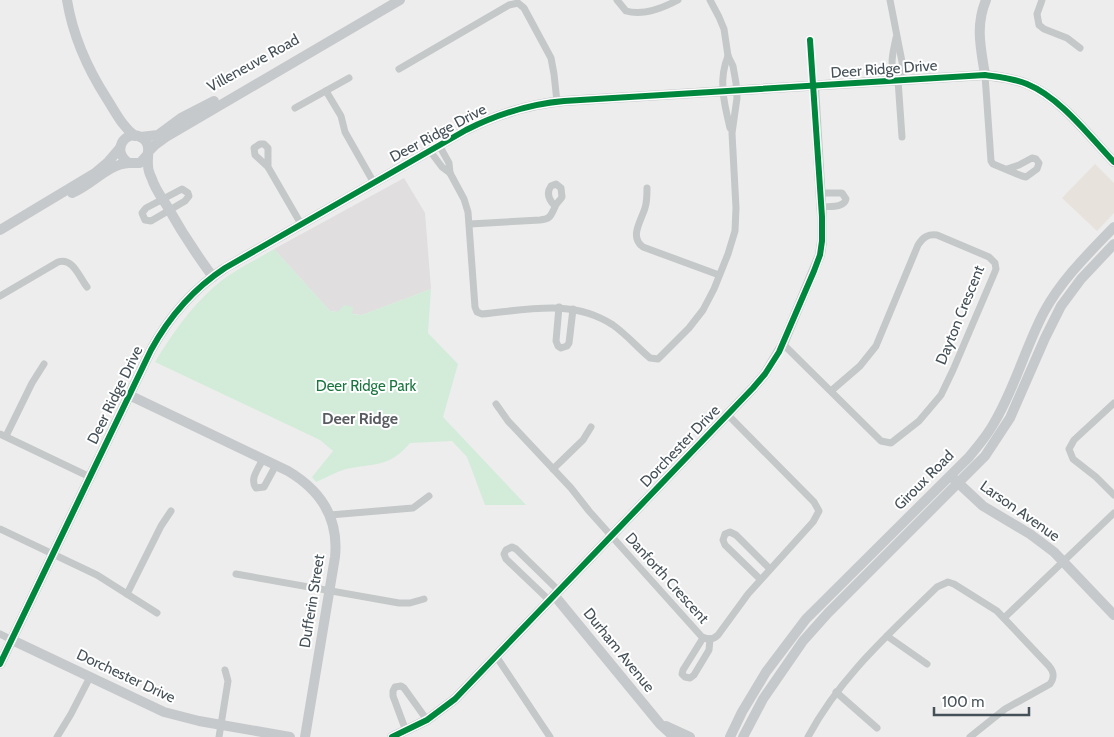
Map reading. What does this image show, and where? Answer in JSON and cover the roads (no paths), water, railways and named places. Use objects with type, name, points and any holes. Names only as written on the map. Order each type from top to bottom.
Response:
[{"type":"street","points":[[67,0],[72,25],[85,62],[122,123],[148,145],[148,167],[152,181],[189,243],[213,277]]},
{"type":"street","name":"Villeneuve Road","points":[[148,154],[155,144],[166,137],[400,0]]},
{"type":"street","points":[[617,0],[622,9],[633,12],[652,11],[678,0]]},
{"type":"street","points":[[710,0],[724,29],[728,56],[733,66],[737,98],[732,133]]},
{"type":"street","points":[[890,0],[904,72],[898,80],[902,137]]},
{"type":"street","points":[[986,0],[980,17],[979,30],[985,75],[990,159],[993,164],[1007,169]]},
{"type":"street","points":[[1042,0],[1037,14],[1039,25],[1069,40],[1080,48]]},
{"type":"street","points":[[399,69],[509,5],[518,3],[524,8],[551,58],[557,102]]},
{"type":"street","name":"Villeneuve Road","points":[[138,136],[158,135],[187,114],[210,104],[291,58],[380,12]]},
{"type":"street","points":[[810,40],[814,86]]},
{"type":"street","points":[[439,145],[449,164],[450,173],[464,199],[470,224],[475,307],[477,312],[482,314],[543,307],[573,309],[595,316],[610,324],[650,358],[658,359],[696,320],[710,298],[735,231],[736,208],[732,133],[722,91],[724,65],[728,56]]},
{"type":"street","name":"Deer Ridge Drive","points":[[0,664],[151,350],[168,323],[187,300],[213,277],[300,224],[466,130],[498,115],[530,106],[557,102],[985,75],[1018,81],[1046,94],[1114,162]]},
{"type":"street","points":[[294,108],[349,78]]},
{"type":"street","name":"Dorchester Drive","points":[[392,737],[427,720],[455,699],[765,374],[783,344],[820,256],[822,207],[814,86]]},
{"type":"street","points":[[100,89],[107,110],[119,130],[122,157],[152,181]]},
{"type":"street","points":[[326,91],[341,116],[345,132],[374,182]]},
{"type":"street","points":[[0,230],[95,173],[108,162],[127,138],[138,136]]},
{"type":"street","points":[[430,150],[442,167],[450,173]]},
{"type":"street","points":[[50,201],[89,185],[115,166],[140,163],[148,154]]},
{"type":"street","points":[[268,167],[300,224]]},
{"type":"street","points":[[647,188],[646,208],[636,233],[639,244],[720,275]]},
{"type":"street","points":[[182,189],[188,193],[186,201],[169,210],[151,221],[145,220],[142,213],[146,208],[178,190],[182,189]]},
{"type":"street","points":[[821,193],[842,193],[846,199],[842,205],[822,207]]},
{"type":"street","points":[[470,224],[544,220],[552,214],[555,206]]},
{"type":"street","name":"Giroux Road","points":[[730,737],[762,678],[796,632],[826,598],[973,452],[994,425],[1038,324],[1055,294],[1080,263],[1114,227]]},
{"type":"street","name":"Dayton Crescent","points":[[783,344],[881,441],[887,443],[897,440],[924,416],[945,388],[996,269],[995,263],[988,257],[937,236],[928,235],[924,238],[918,245],[876,346],[860,366],[831,391]]},
{"type":"street","name":"Giroux Road","points":[[743,737],[763,699],[803,641],[828,613],[985,456],[1010,418],[1045,338],[1067,298],[1085,275],[1114,244]]},
{"type":"street","points":[[0,296],[64,260],[71,263],[87,287]]},
{"type":"street","points":[[559,307],[556,344],[561,348],[569,343],[573,309]]},
{"type":"street","points":[[44,364],[3,435],[90,477]]},
{"type":"street","name":"Dufferin Street","points":[[129,395],[295,475],[309,485],[330,515],[336,545],[305,737]]},
{"type":"street","points":[[1114,403],[1074,440],[1069,452],[1073,459],[1096,477],[1114,495]]},
{"type":"street","name":"Danforth Crescent","points":[[496,404],[508,421],[571,488],[611,536],[707,638],[709,650],[694,675],[690,678],[682,674],[682,670],[707,638],[718,635],[760,579],[813,522],[818,514],[818,508],[814,502],[728,414]]},
{"type":"street","points":[[553,469],[583,440],[591,427]]},
{"type":"street","points":[[263,459],[253,479],[253,484],[256,488],[264,487],[276,465]]},
{"type":"street","name":"Larson Avenue","points":[[950,476],[978,502],[1038,539],[1114,615]]},
{"type":"street","points":[[330,515],[413,508],[429,496]]},
{"type":"street","points":[[127,594],[161,526],[171,511]]},
{"type":"street","points":[[1004,618],[1114,513]]},
{"type":"street","points":[[0,529],[97,575],[157,613]]},
{"type":"street","points":[[760,579],[725,544],[723,540],[724,534],[730,532],[736,535],[770,569]]},
{"type":"street","points":[[512,547],[516,549],[554,596],[506,559],[504,554],[506,550],[512,547]]},
{"type":"street","points":[[236,574],[403,603],[424,599]]},
{"type":"street","points":[[808,737],[836,692],[856,668],[936,587],[945,582],[954,584],[987,604],[1004,618],[1051,669],[1054,679],[1050,684],[1015,702],[970,737]]},
{"type":"street","name":"Durham Avenue","points":[[554,596],[660,724],[674,737]]},
{"type":"street","points":[[0,634],[12,640]]},
{"type":"street","points":[[887,636],[927,664]]},
{"type":"street","name":"Dorchester Drive","points":[[12,640],[164,712],[190,720],[290,737]]},
{"type":"street","points":[[496,656],[550,737]]},
{"type":"street","points":[[219,737],[228,681],[225,670]]},
{"type":"street","points":[[57,737],[90,677]]},
{"type":"street","points":[[406,731],[393,696],[393,691],[396,687],[401,686],[404,688],[427,720]]},
{"type":"street","points":[[836,692],[877,728]]},
{"type":"street","name":"Durham Avenue","points":[[660,724],[690,737]]},
{"type":"district","name":"Deer Ridge","points":[[360,418]]},
{"type":"park label","name":"Deer Ridge Park","points":[[366,386]]}]
